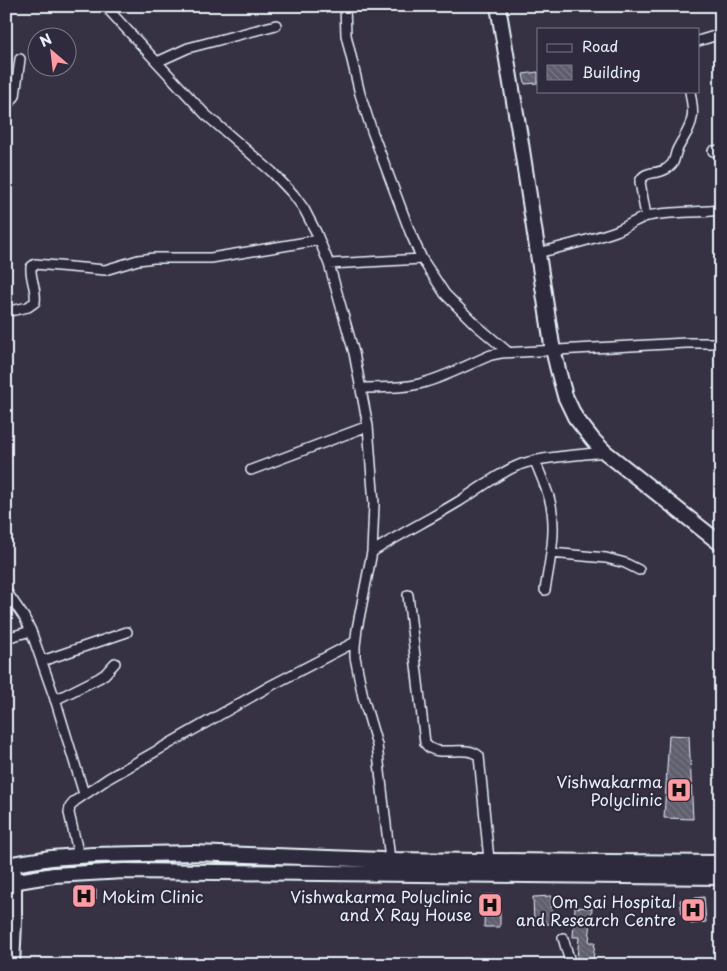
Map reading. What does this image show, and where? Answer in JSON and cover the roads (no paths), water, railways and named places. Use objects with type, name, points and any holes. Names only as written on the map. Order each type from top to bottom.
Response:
[{"type":"highway","points":[[498,6],[522,146],[553,350],[565,396],[575,416],[593,440],[605,452],[721,544]]},
{"type":"highway","points":[[13,962],[10,864],[51,858],[193,852],[390,860],[721,863]]},
{"type":"highway","points":[[10,882],[54,875],[124,871],[721,877]]},
{"type":"street","points":[[105,6],[206,114],[272,172],[293,194],[304,209],[320,240],[329,264],[354,353],[368,426],[374,504],[372,552],[355,642],[355,657],[363,697],[377,745],[390,860]]},
{"type":"street","points":[[345,6],[346,35],[360,94],[375,139],[422,259],[445,294],[474,324],[508,352]]},
{"type":"street","points":[[157,62],[188,48],[276,25]]},
{"type":"street","points":[[700,40],[721,34]]},
{"type":"street","points":[[6,102],[11,101],[15,96],[20,59]]},
{"type":"street","points":[[646,216],[640,182],[645,174],[663,171],[672,164],[682,138],[689,131],[691,124],[693,116],[690,92]]},
{"type":"street","points":[[538,253],[619,230],[646,216],[721,210]]},
{"type":"street","points":[[6,312],[28,307],[35,302],[36,296],[30,274],[31,268],[35,264],[104,270],[138,260],[154,258],[211,258],[320,240]]},
{"type":"street","points":[[329,264],[422,259]]},
{"type":"street","points":[[361,388],[417,385],[491,355],[508,352],[721,343]]},
{"type":"street","points":[[250,470],[368,426]]},
{"type":"street","points":[[372,552],[509,470],[525,463],[605,452]]},
{"type":"street","points":[[535,461],[552,510],[551,553],[545,590]]},
{"type":"street","points":[[551,553],[606,558],[625,563],[639,570]]},
{"type":"street","points":[[6,591],[24,617],[31,632],[55,700],[84,794]]},
{"type":"street","points":[[408,595],[425,743],[429,748],[435,750],[469,751],[479,756],[489,860]]},
{"type":"street","points":[[6,638],[31,632]]},
{"type":"street","points":[[42,661],[127,632]]},
{"type":"street","points":[[79,856],[69,814],[70,807],[84,794],[272,685],[355,642]]},
{"type":"street","points":[[55,700],[99,678],[114,663]]},
{"type":"street","points":[[563,938],[571,965]]},
{"type":"place","name":"Vishwakarma Polyclinic","points":[[679,790]]},
{"type":"place","name":"Mokim Clinic","points":[[84,896]]},
{"type":"place","name":"Vishwakarma Polyclinic and X Ray House","points":[[490,905]]},
{"type":"place","name":"Om Sai Hospital and Research Centre","points":[[693,910]]}]
